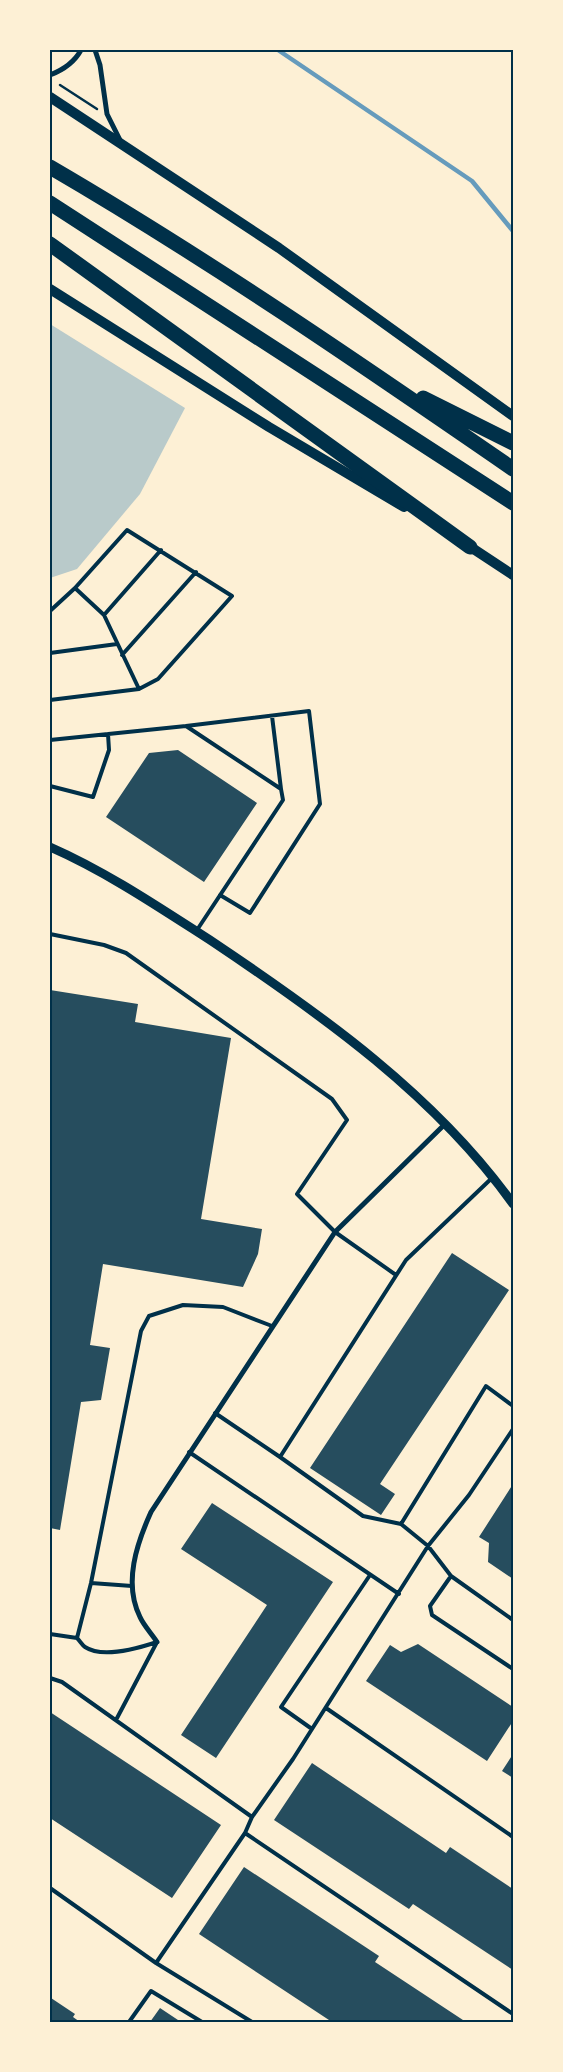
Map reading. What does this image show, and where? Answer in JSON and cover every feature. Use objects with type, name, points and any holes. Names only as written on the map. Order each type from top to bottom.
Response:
[{"type":"highway","points":[[50,167],[98,195],[371,371],[513,469]]},
{"type":"highway","points":[[50,203],[513,503]]},
{"type":"highway","points":[[50,244],[470,547]]},
{"type":"highway","points":[[371,371],[513,443]]},
{"type":"main road","points":[[50,97],[279,248],[513,416]]},
{"type":"main road","points":[[50,289],[269,427],[470,547],[513,575]]},
{"type":"street","points":[[50,75],[63,70],[77,57],[80,50]]},
{"type":"street","points":[[95,50],[100,64],[107,114],[121,143]]},
{"type":"street","points":[[50,847],[91,865],[295,996],[377,1061],[444,1124],[493,1177],[513,1204]]},
{"type":"street","points":[[157,1642],[139,1616],[132,1586],[135,1553],[142,1532],[162,1493],[335,1232],[444,1124]]},
{"type":"lane","points":[[50,611],[75,588],[127,530],[232,596],[158,679],[139,689],[50,700]]},
{"type":"lane","points":[[104,615],[160,550]]},
{"type":"lane","points":[[122,655],[196,572]]},
{"type":"lane","points":[[75,588],[104,615],[139,689]]},
{"type":"lane","points":[[50,653],[117,644]]},
{"type":"lane","points":[[50,740],[310,711],[320,804],[250,912],[220,895]]},
{"type":"lane","points":[[196,932],[283,800],[272,716]]},
{"type":"lane","points":[[186,726],[281,789]]},
{"type":"lane","points":[[50,786],[93,798],[109,750],[108,734]]},
{"type":"lane","points":[[50,934],[104,944],[126,953],[332,1099],[347,1120],[297,1194],[335,1232],[396,1275]]},
{"type":"lane","points":[[280,1457],[406,1260],[493,1177]]},
{"type":"lane","points":[[77,1638],[91,1583],[141,1332],[149,1316],[183,1305],[223,1307],[272,1326]]},
{"type":"lane","points":[[401,1524],[486,1386],[513,1406]]},
{"type":"lane","points":[[215,1413],[363,1516],[401,1524],[428,1546],[451,1576],[513,1620]]},
{"type":"lane","points":[[156,1963],[245,1833],[252,1817],[326,1708],[428,1546],[469,1495],[512,1431]]},
{"type":"lane","points":[[189,1452],[399,1594]]},
{"type":"lane","points":[[312,1729],[281,1707],[370,1575]]},
{"type":"lane","points":[[451,1576],[430,1606],[432,1615],[513,1669]]},
{"type":"lane","points":[[91,1583],[132,1586]]},
{"type":"lane","points":[[50,1634],[77,1638],[86,1648],[100,1651],[127,1651],[157,1642]]},
{"type":"lane","points":[[116,1720],[157,1642]]},
{"type":"lane","points":[[50,1678],[62,1682],[252,1817]]},
{"type":"lane","points":[[326,1708],[513,1837]]},
{"type":"lane","points":[[245,1833],[513,2014]]},
{"type":"lane","points":[[50,1888],[156,1963],[252,2022]]},
{"type":"lane","points":[[129,2022],[150,1991],[202,2022]]},
{"type":"path","points":[[60,85],[98,110]]},
{"type":"shaded area","points":[[50,324],[185,408],[140,494],[77,569],[50,578]]},
{"type":"building","points":[[178,750],[257,803],[204,882],[106,817],[149,753]]},
{"type":"building","points":[[50,990],[138,1004],[135,1022],[231,1038],[201,1219],[262,1229],[258,1254],[243,1287],[103,1264],[90,1345],[110,1348],[101,1400],[81,1402],[60,1530],[50,1528]]},
{"type":"building","points":[[452,1253],[509,1290],[380,1484],[395,1494],[381,1515],[310,1468]]},
{"type":"building","points":[[513,1484],[513,1579],[488,1562],[489,1543],[479,1537]]},
{"type":"building","points":[[212,1503],[333,1582],[216,1758],[181,1735],[267,1605],[181,1549]]},
{"type":"building","points":[[418,1644],[513,1707],[513,1721],[487,1761],[366,1681],[390,1645],[401,1652]]},
{"type":"building","points":[[50,1712],[221,1825],[172,1898],[50,1818]]},
{"type":"building","points":[[513,1754],[513,1778],[502,1771]]},
{"type":"building","points":[[312,1763],[446,1853],[450,1847],[513,1889],[513,1970],[413,1904],[409,1909],[274,1820]]},
{"type":"building","points":[[244,1867],[379,1956],[375,1962],[466,2022],[332,2022],[199,1934]]},
{"type":"building","points":[[51,1998],[75,2014],[73,2017],[80,2022],[50,2022]]},
{"type":"building","points":[[160,2008],[181,2022],[150,2022]]},
{"type":"waterway","points":[[278,50],[472,181],[513,231]]}]
